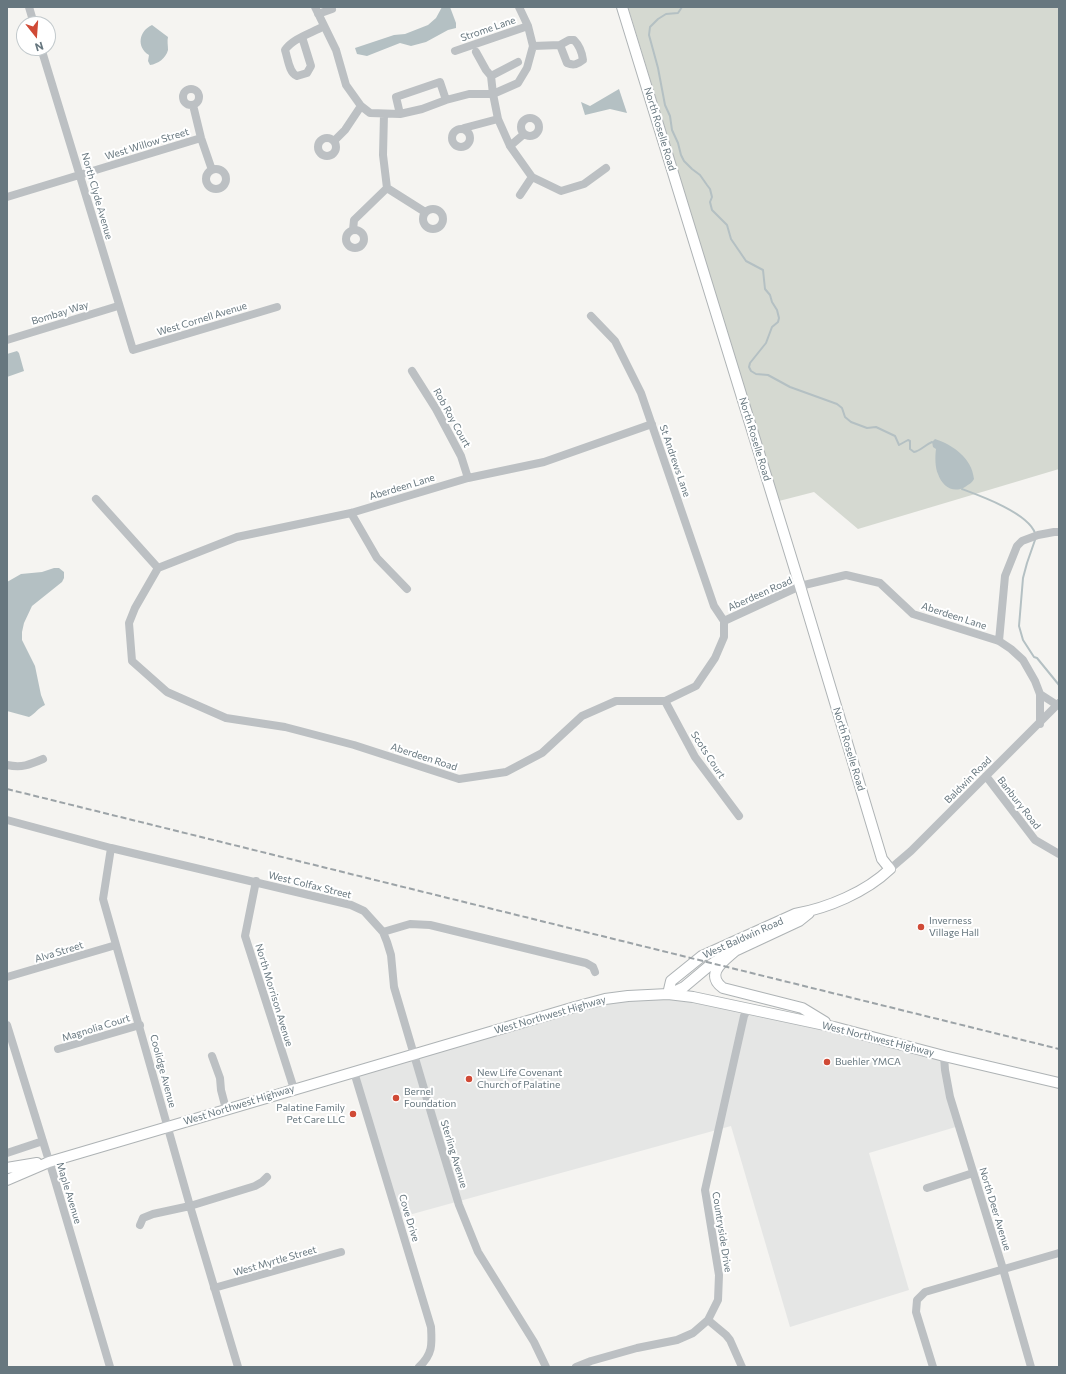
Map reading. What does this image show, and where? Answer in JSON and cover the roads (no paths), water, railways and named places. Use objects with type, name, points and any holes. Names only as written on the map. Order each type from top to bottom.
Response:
[{"type":"main road","name":"North Roselle Road","points":[[622,7],[800,586],[882,859],[890,869]]},
{"type":"main road","name":"West Baldwin Road","points":[[668,994],[671,981],[702,956],[795,914],[810,911],[858,892],[872,885],[890,869]]},
{"type":"main road","name":"West Baldwin Road","points":[[668,994],[684,987],[713,963],[799,921],[810,911]]},
{"type":"main road","points":[[735,951],[717,968],[715,977],[717,984],[723,988],[802,1008],[834,1027]]},
{"type":"main road","name":"West Northwest Highway","points":[[7,1180],[49,1162],[168,1126],[606,999],[628,996],[668,994],[693,997],[748,1008],[834,1027],[944,1056],[1059,1083]]},
{"type":"main road","name":"West Northwest Highway","points":[[7,1168],[49,1162]]},
{"type":"street","points":[[334,8],[316,11],[336,50],[346,85],[361,106],[370,113],[400,114],[422,109],[446,100],[469,94],[493,94],[518,83],[527,68],[534,46],[528,26],[519,7]]},
{"type":"street","points":[[302,38],[324,26]]},
{"type":"street","name":"Strome Lane","points":[[455,51],[528,26]]},
{"type":"street","points":[[534,46],[560,45]]},
{"type":"street","points":[[476,52],[491,76],[498,119],[510,146],[532,177],[561,191],[584,184],[606,168]]},
{"type":"street","name":"North Clyde Avenue","points":[[43,56],[132,350]]},
{"type":"street","points":[[491,76],[518,62]]},
{"type":"street","points":[[400,114],[396,97],[440,82],[446,100]]},
{"type":"street","points":[[193,105],[201,138],[212,170]]},
{"type":"street","points":[[334,141],[345,130],[361,106]]},
{"type":"street","points":[[384,114],[383,156],[387,188]]},
{"type":"street","points":[[464,128],[498,119]]},
{"type":"street","points":[[510,146],[524,134]]},
{"type":"street","name":"West Willow Street","points":[[7,197],[201,138]]},
{"type":"street","points":[[520,195],[532,177]]},
{"type":"street","points":[[387,188],[425,212]]},
{"type":"street","points":[[353,230],[354,220],[387,188]]},
{"type":"street","name":"Bombay Way","points":[[7,340],[118,306]]},
{"type":"street","name":"West Cornell Avenue","points":[[132,350],[277,307]]},
{"type":"street","name":"St Andrews Lane","points":[[591,316],[615,340],[641,393],[714,606],[724,621]]},
{"type":"street","name":"Rob Roy Court","points":[[412,371],[436,409],[461,456],[468,478]]},
{"type":"street","name":"Aberdeen Lane","points":[[158,568],[237,537],[351,513],[468,478],[544,462],[652,424]]},
{"type":"street","points":[[96,499],[158,568]]},
{"type":"street","points":[[351,513],[377,558],[407,589]]},
{"type":"street","points":[[999,641],[1005,576],[1017,546],[1022,542],[1038,535],[1059,532]]},
{"type":"street","name":"Aberdeen Road","points":[[158,568],[135,608],[129,623],[132,661],[167,692],[226,718],[285,727],[354,745],[459,779],[506,772],[542,753],[582,716],[616,701],[664,701],[696,686],[715,658],[724,637],[724,621],[800,586]]},
{"type":"street","name":"Aberdeen Lane","points":[[800,586],[846,574],[880,583],[913,614],[999,641],[1023,660],[1035,681],[1040,694],[1040,724]]},
{"type":"street","points":[[1040,694],[1058,704]]},
{"type":"street","name":"Scots Court","points":[[664,701],[695,757],[739,816]]},
{"type":"street","name":"Baldwin Road","points":[[890,869],[911,851],[1040,724],[1058,704]]},
{"type":"street","points":[[7,765],[19,768],[43,759]]},
{"type":"street","name":"Banbury Road","points":[[986,776],[1035,840],[1059,854]]},
{"type":"street","name":"West Colfax Street","points":[[7,820],[111,848],[256,881],[352,905],[364,911],[383,932]]},
{"type":"street","name":"Coolidge Avenue","points":[[111,848],[103,899],[140,1025],[190,1206],[238,1367]]},
{"type":"street","name":"North Morrison Avenue","points":[[256,881],[245,936],[294,1089]]},
{"type":"street","points":[[383,932],[410,924],[430,925],[586,963],[593,967],[595,972]]},
{"type":"street","name":"Sterling Avenue","points":[[383,932],[390,948],[394,987],[459,1205],[478,1252],[534,1342],[546,1367]]},
{"type":"street","name":"Alva Street","points":[[7,977],[116,945]]},
{"type":"street","name":"Countryside Drive","points":[[576,1367],[592,1360],[636,1348],[677,1340],[692,1333],[708,1320],[718,1300],[718,1275],[704,1190],[744,1016],[748,1008]]},
{"type":"street","name":"Maple Avenue","points":[[7,1025],[110,1367]]},
{"type":"street","name":"Magnolia Court","points":[[58,1049],[140,1025]]},
{"type":"street","points":[[212,1056],[220,1078],[221,1090],[226,1109]]},
{"type":"street","name":"North Deer Avenue","points":[[944,1056],[950,1097],[1003,1269],[1031,1367]]},
{"type":"street","name":"Cove Drive","points":[[354,1072],[431,1326],[432,1346],[426,1361],[419,1367]]},
{"type":"street","points":[[7,1153],[42,1141]]},
{"type":"street","points":[[927,1188],[973,1173]]},
{"type":"street","points":[[140,1225],[143,1218],[152,1214],[190,1206],[255,1186],[267,1177]]},
{"type":"street","name":"West Myrtle Street","points":[[214,1288],[341,1252]]},
{"type":"street","points":[[933,1367],[916,1312],[917,1300],[925,1292],[1059,1253]]},
{"type":"street","points":[[708,1320],[730,1340],[742,1367]]},
{"type":"waterway","points":[[682,7],[678,13],[666,14],[658,19],[650,27],[649,35],[658,68],[665,105],[670,116],[672,130],[678,143],[681,155],[684,161],[700,175],[710,189],[712,197],[710,202],[712,210],[727,225],[731,239],[746,261],[763,270],[765,289],[770,295],[777,310],[779,318],[778,322],[772,327],[766,343],[750,363],[749,367],[751,371],[756,374],[768,375],[790,387],[837,404],[842,408],[845,417],[851,422],[867,428],[876,427],[895,436],[899,445],[908,440],[910,441],[910,449],[914,452],[932,442]]},
{"type":"waterway","points":[[962,489],[1014,512],[1031,526],[1035,533]]},
{"type":"waterway","points":[[1035,540],[1023,578],[1019,626],[1023,640],[1034,657],[1037,658],[1059,685]]},
{"type":"railway","points":[[7,789],[1059,1049]]},
{"type":"place","name":"Inverness Village Hall","points":[[921,927]]},
{"type":"place","name":"Buehler YMCA","points":[[827,1062]]},
{"type":"place","name":"New Life Covenant Church of Palatine","points":[[469,1079]]},
{"type":"place","name":"Bernel Foundation","points":[[396,1098]]},
{"type":"place","name":"Palatine Family Pet Care LLC","points":[[353,1114]]}]
